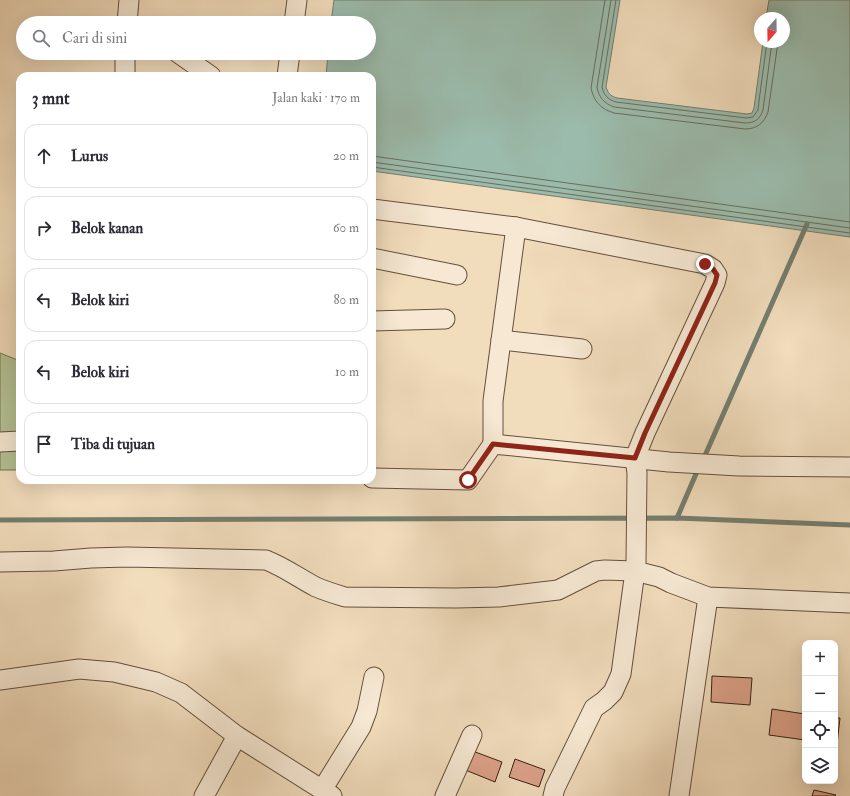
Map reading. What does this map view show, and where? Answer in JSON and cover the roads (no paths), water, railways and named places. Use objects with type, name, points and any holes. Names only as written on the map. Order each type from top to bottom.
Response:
[{"type":"street","points":[[128,16],[129,0]]},
{"type":"street","points":[[295,16],[297,0]]},
{"type":"street","points":[[125,60],[125,72]]},
{"type":"street","points":[[188,60],[205,72]]},
{"type":"street","points":[[288,72],[289,60]]},
{"type":"street","points":[[376,210],[516,227],[705,264],[713,269],[717,275],[715,283],[645,433],[636,465],[635,567],[621,674],[617,686],[613,692],[594,708],[555,788],[553,796]]},
{"type":"street","points":[[376,478],[468,480],[493,444],[493,401],[516,227]]},
{"type":"street","points":[[376,259],[457,274]]},
{"type":"street","points":[[376,321],[445,319]]},
{"type":"street","points":[[501,340],[582,349]]},
{"type":"street","points":[[0,442],[16,441]]},
{"type":"street","points":[[493,444],[636,465],[669,462],[739,466],[850,467]]},
{"type":"street","points":[[0,562],[127,557],[266,560],[321,589],[345,597],[456,598],[499,597],[558,590],[596,571],[635,567],[708,597],[850,603]]},
{"type":"street","points":[[679,796],[708,597]]},
{"type":"street","points":[[0,680],[79,670],[114,672],[156,682],[181,693],[237,736],[327,793],[361,727],[367,710],[374,678]]},
{"type":"street","points":[[445,796],[472,735]]},
{"type":"street","points":[[204,796],[237,736]]},
{"type":"water","points":[[334,0],[620,0],[606,87],[611,95],[617,98],[747,114],[752,113],[754,108],[762,48],[790,48],[790,12],[767,12],[769,0],[850,0],[850,237],[376,172],[376,72],[326,72],[327,60],[376,60],[376,16],[332,16]]},
{"type":"waterway","points":[[703,460],[807,224]]},
{"type":"waterway","points":[[677,518],[699,467]]},
{"type":"waterway","points":[[0,520],[677,518],[850,525]]}]
